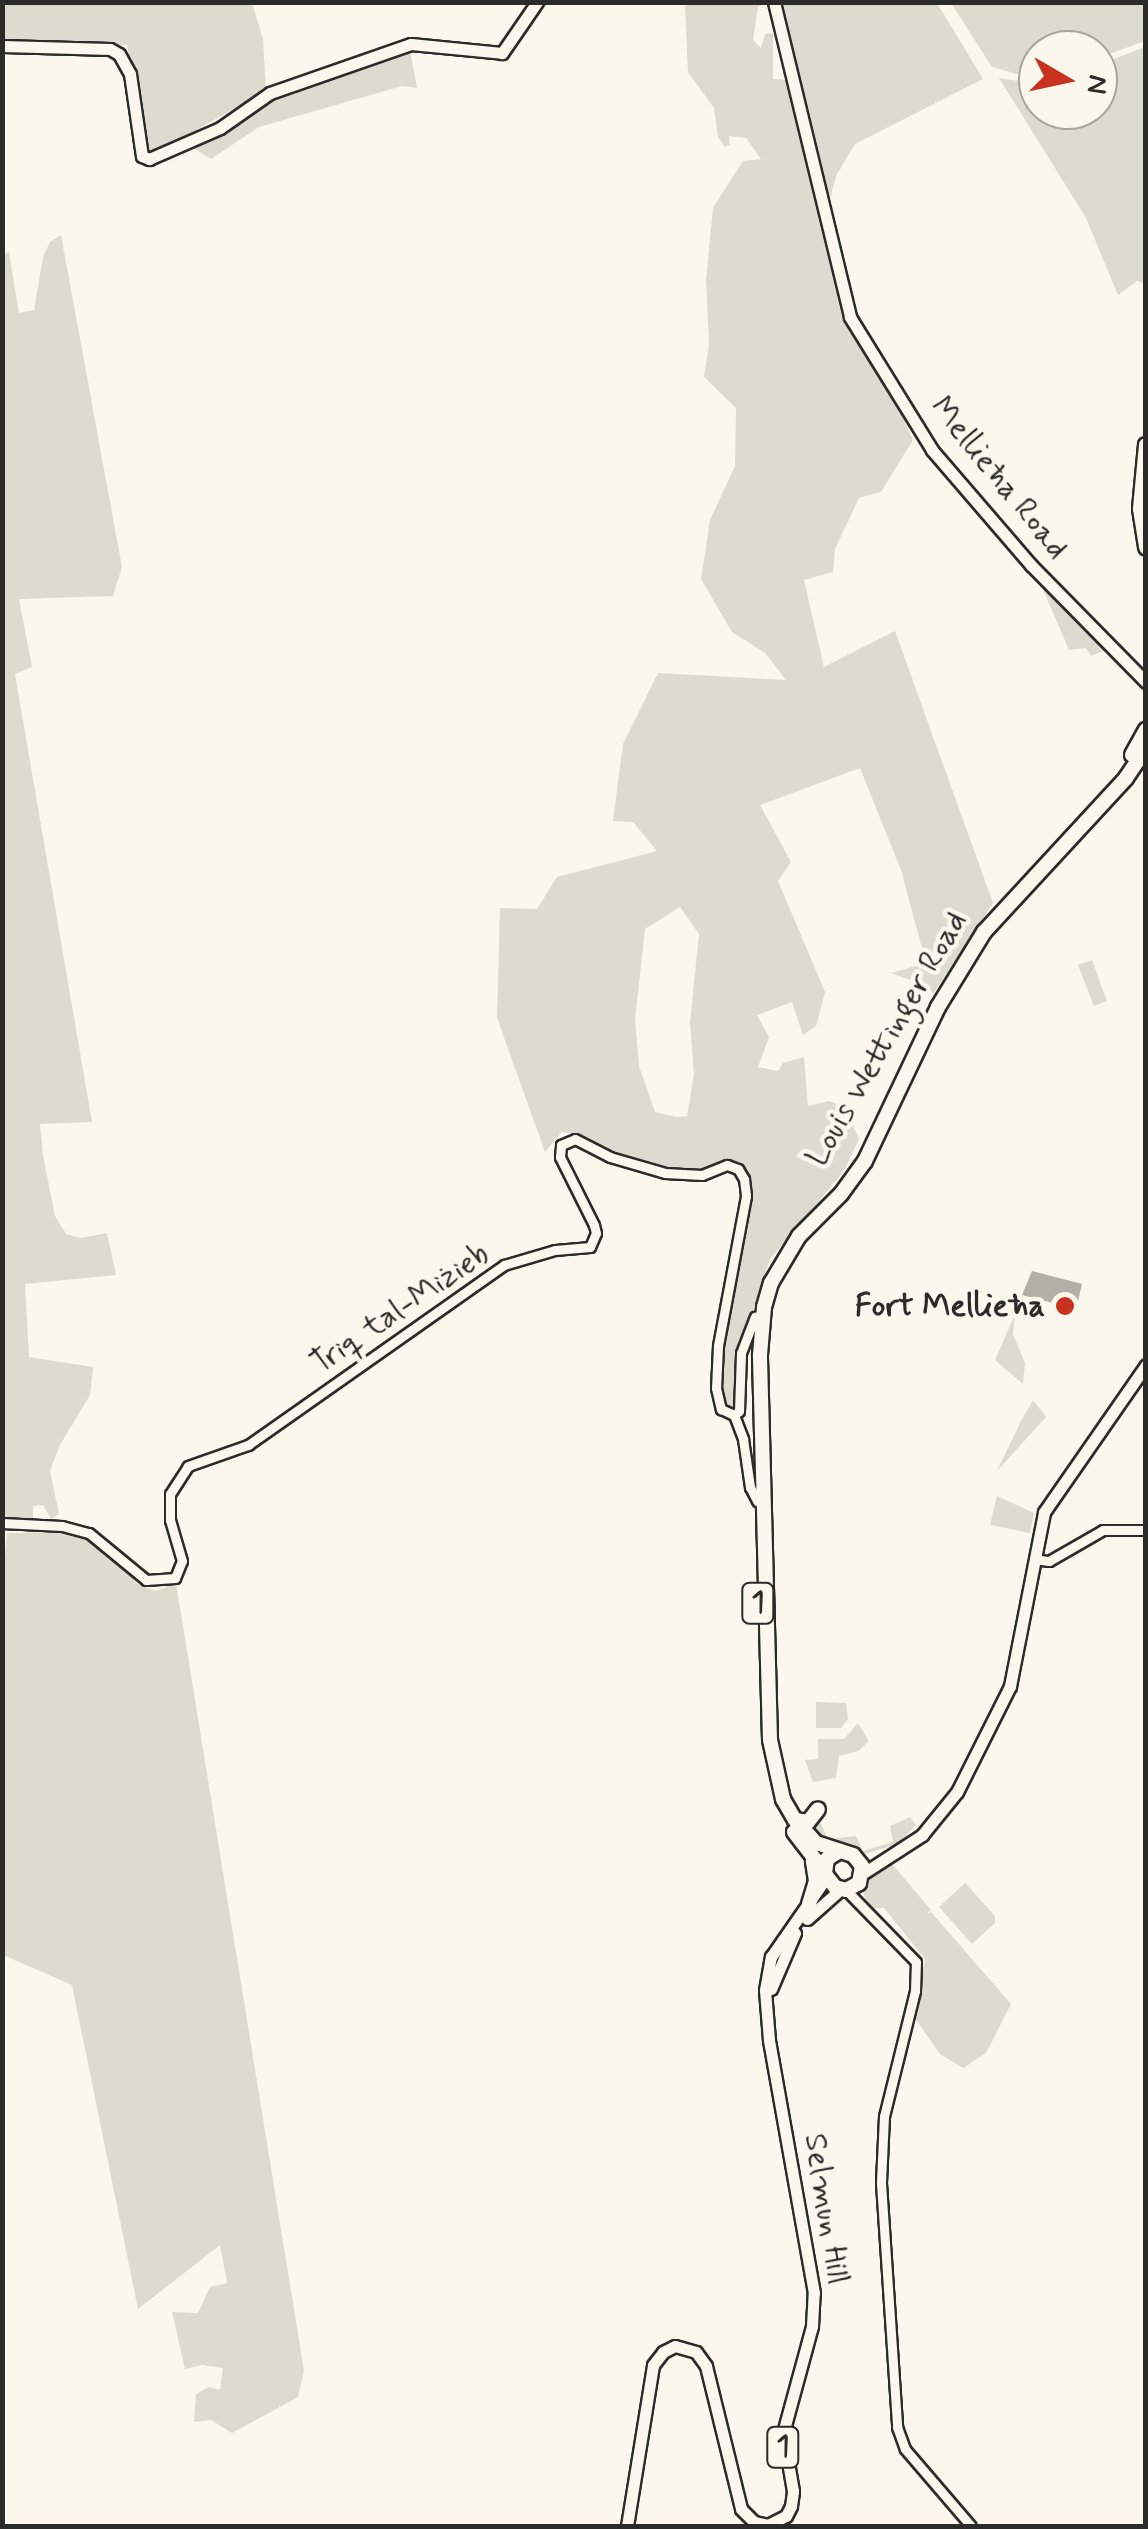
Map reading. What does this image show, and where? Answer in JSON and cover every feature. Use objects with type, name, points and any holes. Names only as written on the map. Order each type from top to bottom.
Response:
[{"type":"highway","points":[[1146,444],[1140,509],[1146,548]]},
{"type":"highway","name":"Louis Wettinger Road","points":[[825,1874],[775,1799],[762,1742],[755,1317],[770,1270],[785,1244],[855,1165],[932,1003],[967,944],[995,906],[1103,794],[1146,730]]},
{"type":"highway","name":"Louis Wettinger Road","points":[[846,1853],[816,1844],[796,1820],[774,1770],[768,1715],[760,1355],[771,1283],[798,1236],[841,1194],[865,1161],[938,1007],[984,932],[1126,778],[1146,748]]},
{"type":"highway","points":[[796,1820],[808,1822],[818,1809]]},
{"type":"highway","name":"1","points":[[846,1853],[852,1884],[825,1874],[827,1859],[846,1853]]},
{"type":"highway","points":[[810,1904],[816,1881],[812,1856]]},
{"type":"main road","points":[[2,46],[110,48],[119,54],[130,74],[142,156],[149,160],[220,128],[270,93],[411,44],[502,53],[537,2]]},
{"type":"main road","name":"Mellieħa Road","points":[[774,2],[850,317],[932,450],[1030,565],[1144,682]]},
{"type":"main road","points":[[846,1853],[880,1855],[927,1828],[957,1792],[1010,1686],[1044,1512],[1146,1365]]},
{"type":"main road","name":"Selmun Hill","points":[[767,2010],[777,1967],[791,1938],[852,1884],[927,1828]]},
{"type":"main road","name":"Selmun Hill","points":[[628,2526],[653,2366],[663,2352],[676,2346],[696,2352],[706,2366],[741,2509],[754,2522],[768,2525],[786,2516],[792,2506],[783,2432],[812,2326],[814,2293],[767,2010],[771,1957],[810,1904],[825,1874]]},
{"type":"street","name":"Triq tal-Miżieb","points":[[2,1523],[62,1526],[90,1533],[146,1580],[175,1578],[182,1561],[170,1520],[170,1494],[188,1466],[248,1444],[504,1266],[555,1250],[590,1247],[596,1233],[594,1225],[560,1158],[562,1145],[570,1140],[666,1173],[702,1175],[727,1165],[738,1169],[746,1196],[716,1368],[719,1403],[734,1414],[757,1501]]},
{"type":"street","name":"Triq tal-Miżieb","points":[[734,1414],[739,1412],[742,1353],[755,1317]]},
{"type":"street","points":[[1034,1559],[1055,1558],[1086,1536],[1103,1530],[1146,1530]]},
{"type":"street","points":[[852,1884],[870,1912],[909,1950],[917,1969],[884,2116],[880,2183],[899,2436],[904,2449],[972,2526]]},
{"type":"shaded area","points":[[3,3],[252,3],[263,39],[266,91],[146,158],[127,45],[3,44]]},
{"type":"shaded area","points":[[685,3],[767,3],[758,7],[753,40],[761,48],[765,34],[773,33],[773,79],[788,80],[845,322],[897,405],[913,440],[881,492],[859,498],[835,549],[833,572],[804,580],[824,667],[895,631],[993,903],[933,994],[927,986],[891,973],[926,963],[901,870],[860,768],[760,805],[791,862],[778,881],[825,992],[816,1026],[803,1035],[792,1002],[757,1015],[769,1037],[758,1067],[778,1071],[783,1063],[804,1057],[808,1106],[829,1101],[845,1107],[859,1139],[844,1171],[770,1259],[736,1362],[736,1410],[730,1414],[723,1407],[721,1355],[751,1198],[748,1174],[728,1162],[692,1171],[637,1165],[579,1134],[562,1132],[545,1152],[497,1018],[500,908],[537,909],[557,877],[657,851],[633,822],[613,821],[623,744],[658,673],[786,680],[765,653],[732,632],[701,579],[710,520],[735,466],[736,408],[704,377],[709,344],[706,280],[713,208],[743,161],[761,159],[746,138],[729,136],[730,145],[725,147],[718,137],[714,108],[688,72]],"holes":[[[680,907],[699,934],[690,1023],[694,1074],[687,1116],[676,1117],[655,1112],[639,1066],[635,1020],[645,929]]]},
{"type":"shaded area","points":[[778,3],[937,3],[983,79],[855,144],[837,174],[827,208]]},
{"type":"shaded area","points":[[951,3],[1143,3],[1145,41],[1118,51],[1118,30],[1018,30],[1018,74],[992,67]]},
{"type":"shaded area","points":[[1145,47],[1145,283],[1137,281],[1118,295],[1086,218],[1031,130],[1118,130],[1118,57]]},
{"type":"shaded area","points":[[410,50],[417,88],[402,86],[259,127],[211,159],[192,147],[276,97]]},
{"type":"shaded area","points":[[999,78],[1018,81],[1018,109]]},
{"type":"shaded area","points":[[61,235],[122,567],[113,596],[19,599],[32,667],[15,674],[92,1122],[40,1124],[43,1155],[55,1216],[66,1234],[81,1238],[107,1233],[116,1275],[25,1284],[29,1357],[93,1367],[90,1395],[60,1445],[50,1471],[59,1514],[51,1519],[43,1505],[33,1506],[33,1522],[3,1519],[2,256],[9,252],[19,313],[34,310],[43,257],[50,242]]},
{"type":"shaded area","points":[[1039,580],[1108,649],[1091,656],[1086,648],[1069,650]]},
{"type":"shaded area","points":[[1092,960],[1107,1001],[1094,1006],[1078,965]]},
{"type":"shaded area","points":[[1032,1271],[1082,1284],[1076,1309],[1022,1295]]},
{"type":"shaded area","points":[[1015,1314],[1013,1334],[1025,1363],[1023,1384],[995,1360]]},
{"type":"shaded area","points":[[1033,1400],[1046,1417],[997,1471],[1021,1421]]},
{"type":"shaded area","points":[[997,1496],[1034,1513],[1030,1533],[990,1525]]},
{"type":"shaded area","points":[[78,1532],[120,1564],[137,1584],[156,1591],[176,1583],[304,2371],[298,2397],[232,2433],[211,2420],[194,2422],[196,2394],[209,2387],[220,2390],[223,2368],[202,2365],[185,2369],[172,2312],[198,2313],[210,2287],[227,2283],[220,2245],[138,2309],[72,1985],[3,1955],[2,1591],[7,1533]]},
{"type":"shaded area","points":[[816,1702],[846,1703],[848,1719],[841,1728],[816,1728]]},
{"type":"shaded area","points":[[858,1723],[869,1741],[858,1751],[839,1756],[836,1778],[813,1782],[805,1760],[818,1759],[818,1739],[844,1739]]},
{"type":"shaded area","points":[[818,1817],[828,1839],[856,1836],[863,1851],[893,1842],[890,1826],[910,1817],[916,1825],[898,1844],[865,1854],[825,1844],[805,1826]]},
{"type":"shaded area","points":[[887,1858],[931,1910],[927,1914],[931,1912],[1011,2004],[986,2053],[963,2068],[940,2054],[914,2017],[925,1959],[884,1908],[874,1908],[865,1898],[862,1886],[869,1871]]},
{"type":"shaded area","points":[[965,1883],[995,1916],[995,1923],[972,1944],[939,1907]]},
{"type":"place","name":"Fort Mellieħa","points":[[1065,1306]]}]
